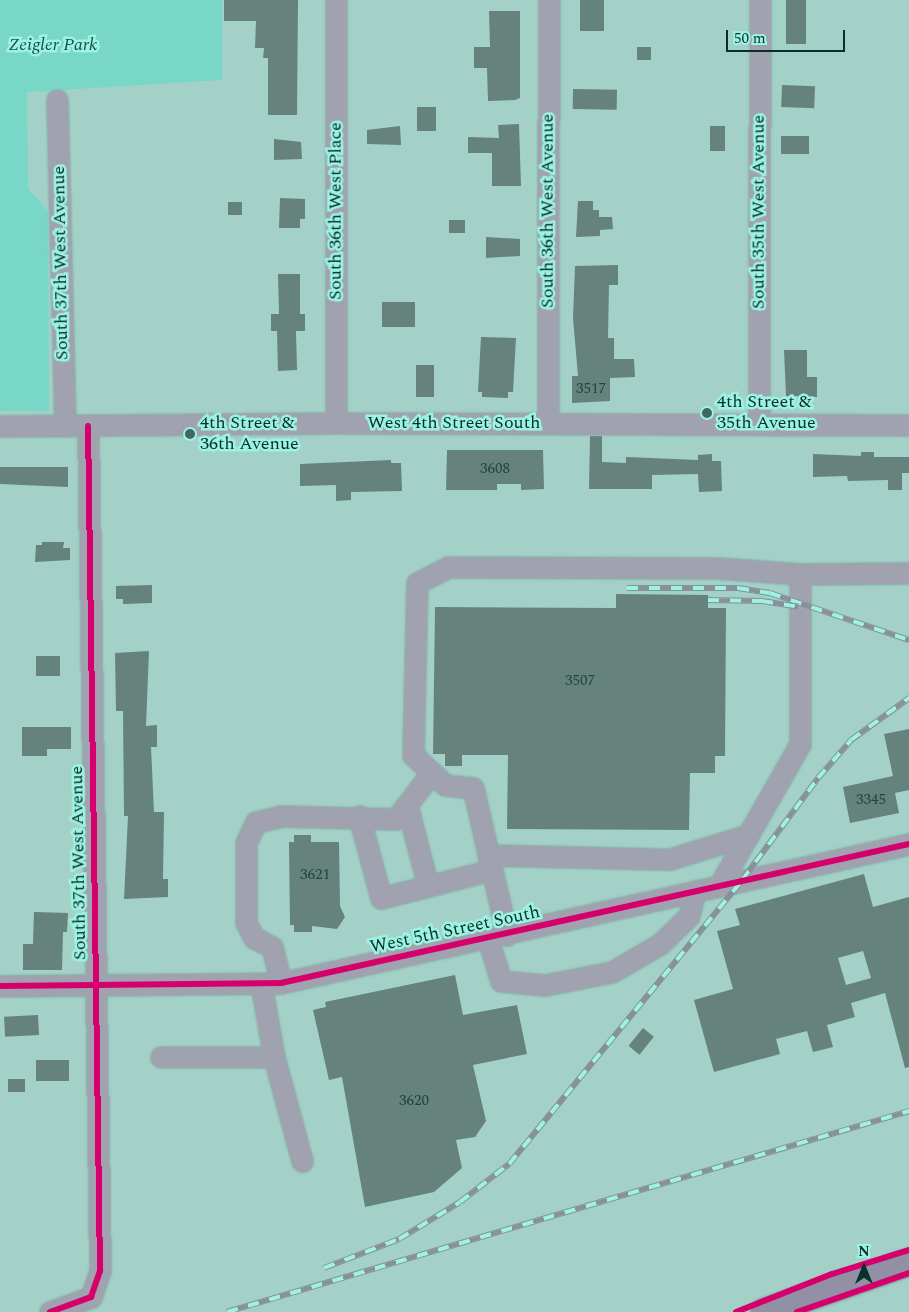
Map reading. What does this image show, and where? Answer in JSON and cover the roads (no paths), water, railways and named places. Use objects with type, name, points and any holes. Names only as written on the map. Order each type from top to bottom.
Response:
[{"type":"main road","points":[[766,1312],[909,1262]]},
{"type":"street","name":"South 36th West Place","points":[[336,0],[336,422]]},
{"type":"street","name":"South 36th West Avenue","points":[[548,422],[549,0]]},
{"type":"street","name":"South 35th West Avenue","points":[[759,424],[760,0]]},
{"type":"street","name":"South 37th West Avenue","points":[[56,100],[65,426]]},
{"type":"street","name":"West 4th Street South","points":[[0,426],[336,422],[909,424]]},
{"type":"street","name":"South 37th West Avenue","points":[[50,1312],[91,1297],[100,1271],[88,426]]},
{"type":"street","points":[[696,891],[689,916],[683,922],[660,944],[612,972],[545,986],[501,981],[489,862],[473,788],[445,785],[413,755],[417,583],[448,567],[718,568],[800,574],[909,573]]},
{"type":"street","points":[[719,886],[800,744],[800,574]]},
{"type":"street","points":[[302,1161],[274,1057],[271,984],[272,947],[254,938],[246,922],[246,844],[256,822],[281,816],[359,816],[396,819],[432,772]]},
{"type":"street","points":[[406,805],[428,886]]},
{"type":"street","points":[[359,816],[380,898],[428,886],[489,862],[670,859],[748,835]]},
{"type":"street","name":"West 5th Street South","points":[[0,986],[271,984],[498,937],[909,844]]},
{"type":"street","points":[[161,1057],[274,1057]]},
{"type":"railway","points":[[627,588],[738,588],[770,593],[909,640]]},
{"type":"railway","points":[[708,600],[762,601],[799,607]]},
{"type":"railway","points":[[324,1268],[399,1239],[460,1202],[509,1164],[742,880],[818,778],[851,740],[909,698]]},
{"type":"railway","points":[[227,1312],[909,1111]]},
{"type":"place","name":"4th Street & 35th Avenue","points":[[707,413]]},
{"type":"place","name":"4th Street & 36th Avenue","points":[[190,434]]},
{"type":"park label","name":"Zeigler Park","points":[[53,45]]}]
